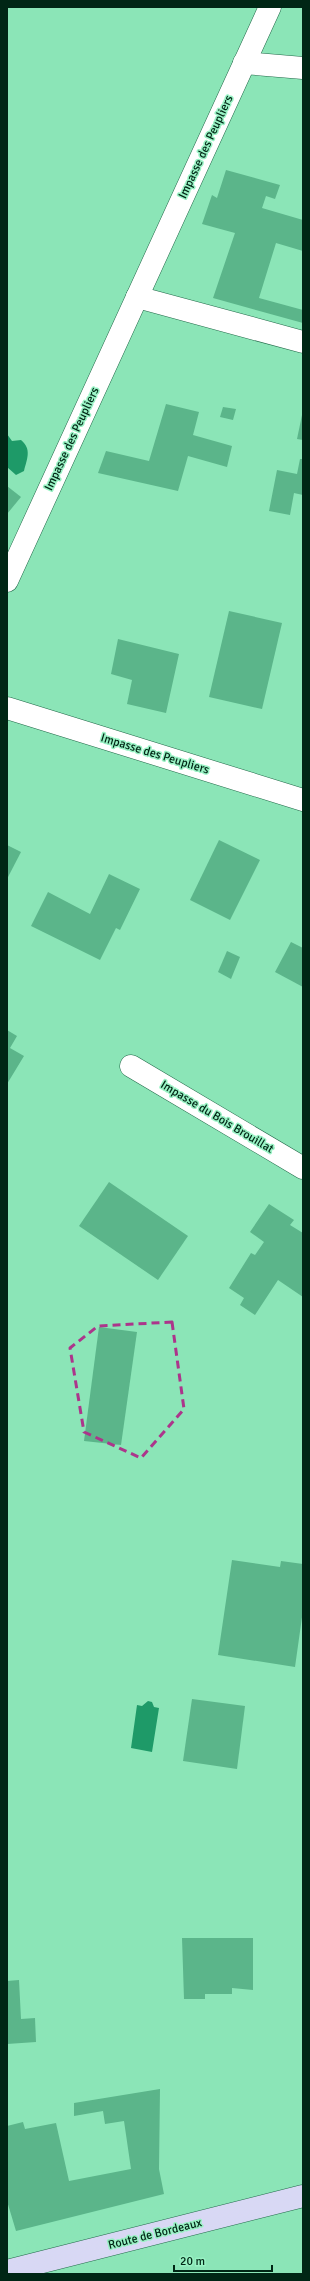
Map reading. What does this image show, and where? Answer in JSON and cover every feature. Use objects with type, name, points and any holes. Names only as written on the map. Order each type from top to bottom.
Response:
[{"type":"main road","name":"Route de Bordeaux","points":[[7,2271],[303,2196]]},
{"type":"street","name":"Impasse des Peupliers","points":[[7,581],[270,7]]},
{"type":"street","points":[[244,63],[303,68]]},
{"type":"street","points":[[137,297],[303,342]]},
{"type":"street","name":"Impasse des Peupliers","points":[[7,708],[303,800]]},
{"type":"street","name":"Impasse du Bois Brouillat","points":[[131,1066],[303,1168]]},
{"type":"highlighted area","points":[[172,1322],[184,1409],[141,1458],[84,1432],[70,1348],[98,1326]]},
{"type":"shaded area","points":[[7,434],[12,441],[21,440],[27,447],[28,451],[24,471],[16,475],[7,467]]},
{"type":"shaded area","points":[[148,1701],[152,1702],[154,1707],[159,1708],[152,1752],[131,1748],[137,1705],[142,1706]]},
{"type":"building","points":[[226,170],[280,185],[275,199],[266,196],[262,208],[303,220],[303,251],[276,243],[259,298],[303,310],[303,323],[213,298],[235,233],[202,224],[212,195],[217,198]]},
{"type":"building","points":[[166,404],[199,412],[193,435],[232,446],[227,467],[188,456],[178,491],[98,473],[106,451],[149,461]]},
{"type":"building","points":[[223,407],[236,409],[233,420],[220,417]]},
{"type":"building","points":[[303,415],[303,440],[297,439]]},
{"type":"building","points":[[300,459],[303,459],[303,495],[294,493],[290,515],[269,511],[277,470],[297,474]]},
{"type":"building","points":[[7,486],[21,497],[7,514]]},
{"type":"building","points":[[229,611],[282,623],[262,709],[209,697]]},
{"type":"building","points":[[118,639],[179,654],[166,713],[127,704],[132,680],[111,674]]},
{"type":"building","points":[[219,840],[260,860],[230,920],[190,900]]},
{"type":"building","points":[[7,845],[21,852],[7,879]]},
{"type":"building","points":[[109,874],[140,889],[120,930],[116,928],[100,960],[31,926],[48,892],[90,914]]},
{"type":"building","points":[[291,942],[303,948],[303,987],[275,972]]},
{"type":"building","points":[[227,951],[240,957],[231,979],[218,972]]},
{"type":"building","points":[[7,1030],[17,1036],[10,1048],[24,1056],[7,1084]]},
{"type":"building","points":[[109,1182],[188,1236],[158,1280],[79,1226]]},
{"type":"building","points":[[269,1204],[294,1220],[290,1225],[303,1233],[303,1297],[278,1280],[255,1315],[240,1305],[244,1298],[229,1288],[251,1253],[255,1255],[264,1242],[250,1232]]},
{"type":"building","points":[[99,1327],[137,1332],[121,1445],[84,1441]]},
{"type":"building","points":[[232,1560],[280,1567],[281,1561],[303,1564],[303,1610],[295,1667],[218,1655]]},
{"type":"building","points":[[192,1699],[245,1706],[237,1769],[183,1761]]},
{"type":"building","points":[[182,1938],[253,1938],[253,1990],[232,1988],[232,1994],[205,1994],[205,1999],[184,1999]]},
{"type":"building","points":[[19,1980],[21,2019],[35,2018],[36,2042],[7,2044],[7,1981]]},
{"type":"building","points":[[160,2089],[159,2169],[164,2194],[16,2231],[7,2201],[7,2126],[23,2122],[25,2129],[56,2123],[69,2181],[131,2169],[124,2121],[105,2124],[103,2111],[74,2116],[74,2103]]}]
